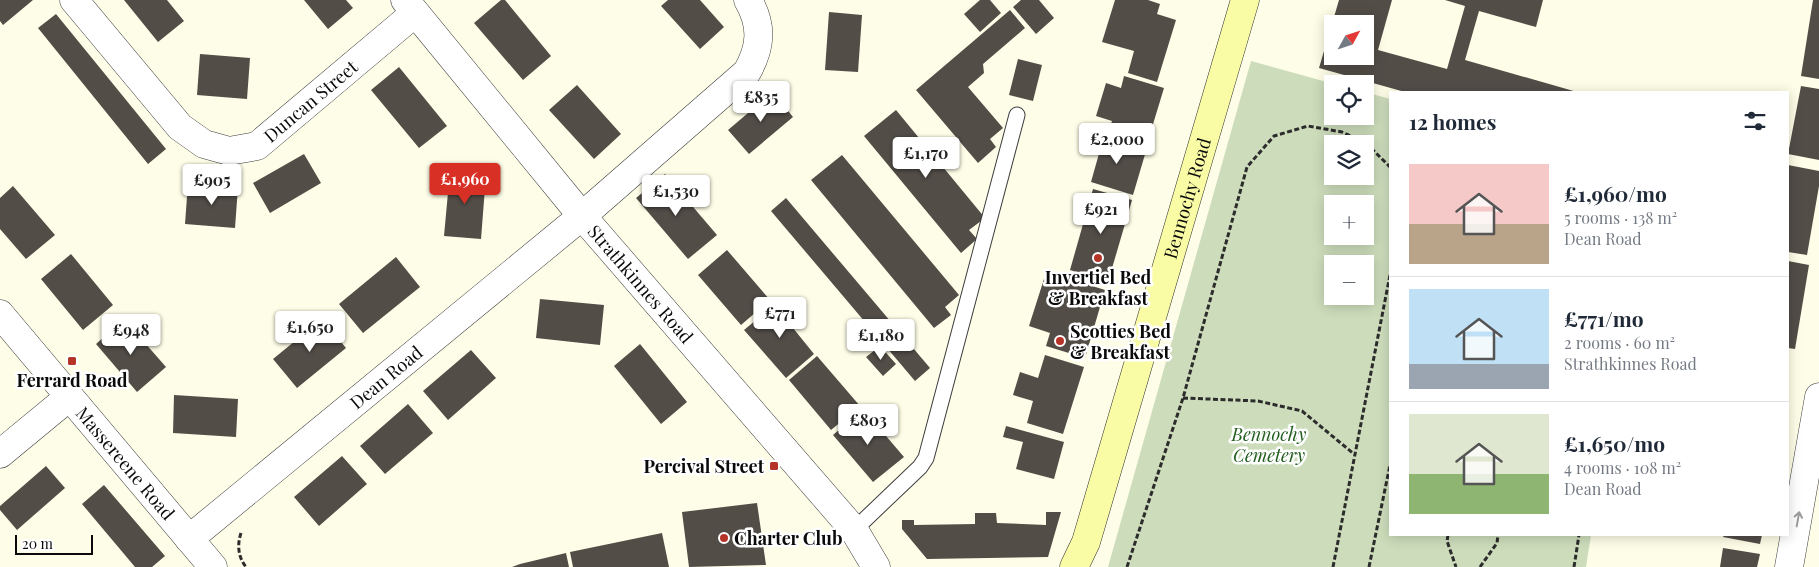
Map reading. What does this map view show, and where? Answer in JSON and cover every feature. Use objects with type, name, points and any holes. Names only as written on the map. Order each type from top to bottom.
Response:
[{"type":"street","name":"Duncan Street","points":[[74,0],[180,126],[204,144],[229,151],[257,146],[410,6]]},
{"type":"street","points":[[582,216],[747,72],[755,57],[760,37],[756,14],[748,0]]},
{"type":"street","name":"Bennochy Road","points":[[1074,567],[1086,542],[1245,0]]},
{"type":"street","name":"Strathkinnes Road","points":[[410,6],[582,216],[854,530],[876,567]]},
{"type":"street","name":"Dean Road","points":[[189,539],[582,216]]},
{"type":"street","name":"Massereene Road","points":[[0,314],[212,567]]},
{"type":"street","points":[[0,454],[69,397]]},
{"type":"street","points":[[1789,567],[1819,397]]},
{"type":"lane","points":[[854,530],[920,467],[926,458],[1017,115]]},
{"type":"path","points":[[1127,567],[1183,398],[1247,167],[1274,136],[1308,126],[1342,132],[1366,143],[1389,166]]},
{"type":"path","points":[[1333,567],[1389,280]]},
{"type":"path","points":[[1183,398],[1258,401],[1302,411],[1354,454]]},
{"type":"path","points":[[1369,567],[1389,470]]},
{"type":"path","points":[[1448,536],[1447,541],[1456,567]]},
{"type":"path","points":[[1480,567],[1497,543],[1498,536]]},
{"type":"path","points":[[1574,567],[1579,536]]},
{"type":"green space","name":"Bennochy Cemetery","points":[[1251,61],[1324,81],[1324,125],[1374,125],[1374,95],[1389,99],[1389,536],[1591,536],[1586,567],[1108,567]]},
{"type":"building","points":[[0,0],[33,0],[3,25],[0,21]]},
{"type":"building","points":[[124,0],[167,0],[184,21],[158,42]]},
{"type":"building","points":[[304,0],[346,0],[353,8],[328,29]]},
{"type":"building","points":[[501,0],[505,0],[551,56],[523,80],[474,23]]},
{"type":"building","points":[[668,0],[700,0],[724,27],[700,49],[661,6]]},
{"type":"building","points":[[980,0],[990,0],[1001,13],[980,32],[964,14]]},
{"type":"building","points":[[1021,0],[1039,0],[1054,18],[1036,34],[1013,7]]},
{"type":"building","points":[[1115,0],[1148,0],[1160,4],[1157,14],[1176,20],[1157,82],[1128,73],[1134,51],[1102,42]]},
{"type":"building","points":[[1339,0],[1392,0],[1378,50],[1447,69],[1465,6],[1445,0],[1543,0],[1536,27],[1479,11],[1465,60],[1574,91],[1401,91],[1374,83],[1374,75],[1344,75],[1319,68],[1324,51],[1324,65],[1374,65],[1374,15],[1335,15]]},
{"type":"building","points":[[1813,0],[1819,0],[1819,79],[1801,76]]},
{"type":"building","points":[[1010,10],[1025,28],[983,64],[984,73],[968,87],[1003,128],[990,139],[996,147],[978,163],[916,90]]},
{"type":"building","points":[[829,12],[862,15],[858,72],[825,70]]},
{"type":"building","points":[[56,14],[166,149],[148,164],[38,28]]},
{"type":"building","points":[[200,54],[250,58],[247,99],[197,95]]},
{"type":"building","points":[[1018,59],[1042,65],[1033,101],[1009,95]]},
{"type":"building","points":[[399,67],[447,126],[419,148],[371,90]]},
{"type":"building","points":[[1124,76],[1164,88],[1147,144],[1108,132],[1112,121],[1096,116],[1106,83],[1121,88]]},
{"type":"building","points":[[577,85],[621,134],[594,159],[549,110]]},
{"type":"building","points":[[1801,86],[1819,89],[1819,160],[1789,154]]},
{"type":"building","points":[[773,92],[793,117],[749,154],[728,130]]},
{"type":"building","points":[[896,110],[985,218],[969,230],[977,239],[961,253],[864,136]]},
{"type":"building","points":[[1094,135],[1146,151],[1133,195],[1091,182],[1100,150],[1090,147]]},
{"type":"building","points":[[304,154],[321,183],[270,213],[253,183]]},
{"type":"building","points":[[842,155],[959,295],[945,307],[951,315],[934,328],[811,180]]},
{"type":"building","points":[[1789,165],[1819,171],[1819,186],[1807,255],[1789,252]]},
{"type":"building","points":[[450,171],[486,175],[481,239],[444,236]]},
{"type":"building","points":[[665,174],[717,235],[688,259],[636,198]]},
{"type":"building","points":[[188,183],[238,187],[235,228],[185,224]]},
{"type":"building","points":[[13,186],[55,235],[26,259],[0,229],[0,198]]},
{"type":"building","points":[[1093,189],[1132,200],[1108,282],[1070,270]]},
{"type":"building","points":[[786,198],[930,368],[915,381],[771,211]]},
{"type":"building","points":[[727,250],[770,300],[741,325],[698,275]]},
{"type":"building","points":[[71,254],[113,305],[83,330],[41,279]]},
{"type":"building","points":[[396,257],[420,287],[363,333],[339,304]]},
{"type":"building","points":[[1789,261],[1809,265],[1795,349],[1789,348]]},
{"type":"building","points":[[1067,278],[1105,290],[1085,358],[1046,346],[1050,333],[1029,326],[1044,279],[1065,285]]},
{"type":"building","points":[[540,299],[604,305],[600,345],[536,338]]},
{"type":"building","points":[[785,301],[802,321],[793,328],[814,354],[786,378],[744,330],[773,306],[776,308]]},
{"type":"building","points":[[124,319],[166,367],[137,392],[96,344]]},
{"type":"building","points":[[322,319],[346,348],[297,388],[273,359]]},
{"type":"building","points":[[640,344],[687,402],[661,424],[614,366]]},
{"type":"building","points":[[880,346],[896,364],[883,376],[866,357]]},
{"type":"building","points":[[471,350],[496,378],[448,420],[423,391]]},
{"type":"building","points":[[1045,355],[1084,367],[1063,434],[1027,423],[1033,401],[1013,395],[1020,372],[1038,378]]},
{"type":"building","points":[[817,356],[860,406],[831,430],[789,380]]},
{"type":"building","points":[[174,395],[238,399],[236,437],[173,433]]},
{"type":"building","points":[[408,404],[433,433],[385,474],[360,446]]},
{"type":"building","points":[[863,409],[904,457],[873,482],[833,435]]},
{"type":"building","points":[[1006,426],[1064,442],[1054,479],[1016,469],[1023,442],[1003,437]]},
{"type":"building","points":[[342,456],[367,484],[319,526],[294,497]]},
{"type":"building","points":[[46,466],[65,488],[17,530],[0,510],[0,506]]},
{"type":"building","points":[[104,485],[165,556],[152,567],[135,567],[82,504]]},
{"type":"building","name":"Charter Club","points":[[757,503],[766,565],[689,567],[682,512]]},
{"type":"building","points":[[1046,512],[1061,512],[1048,557],[927,559],[902,529],[902,520],[914,520],[914,525],[975,524],[975,513],[996,513],[997,523],[1046,525]]},
{"type":"building","points":[[662,533],[669,567],[573,567],[570,552]]},
{"type":"building","points":[[1724,536],[1762,536],[1760,544]]},
{"type":"building","points":[[1723,548],[1760,554],[1757,567],[1720,567]]},
{"type":"building","points":[[566,553],[569,567],[512,567],[520,564]]},
{"type":"place","name":"Invertiel Bed & Breakfast","points":[[1098,258]]},
{"type":"place","name":"Scotties Bed & Breakfast","points":[[1060,341]]},
{"type":"place","name":"Ferrard Road","points":[[72,361]]},
{"type":"place","name":"Percival Street","points":[[774,466]]},
{"type":"place","name":"Charter Club","points":[[724,538]]}]
